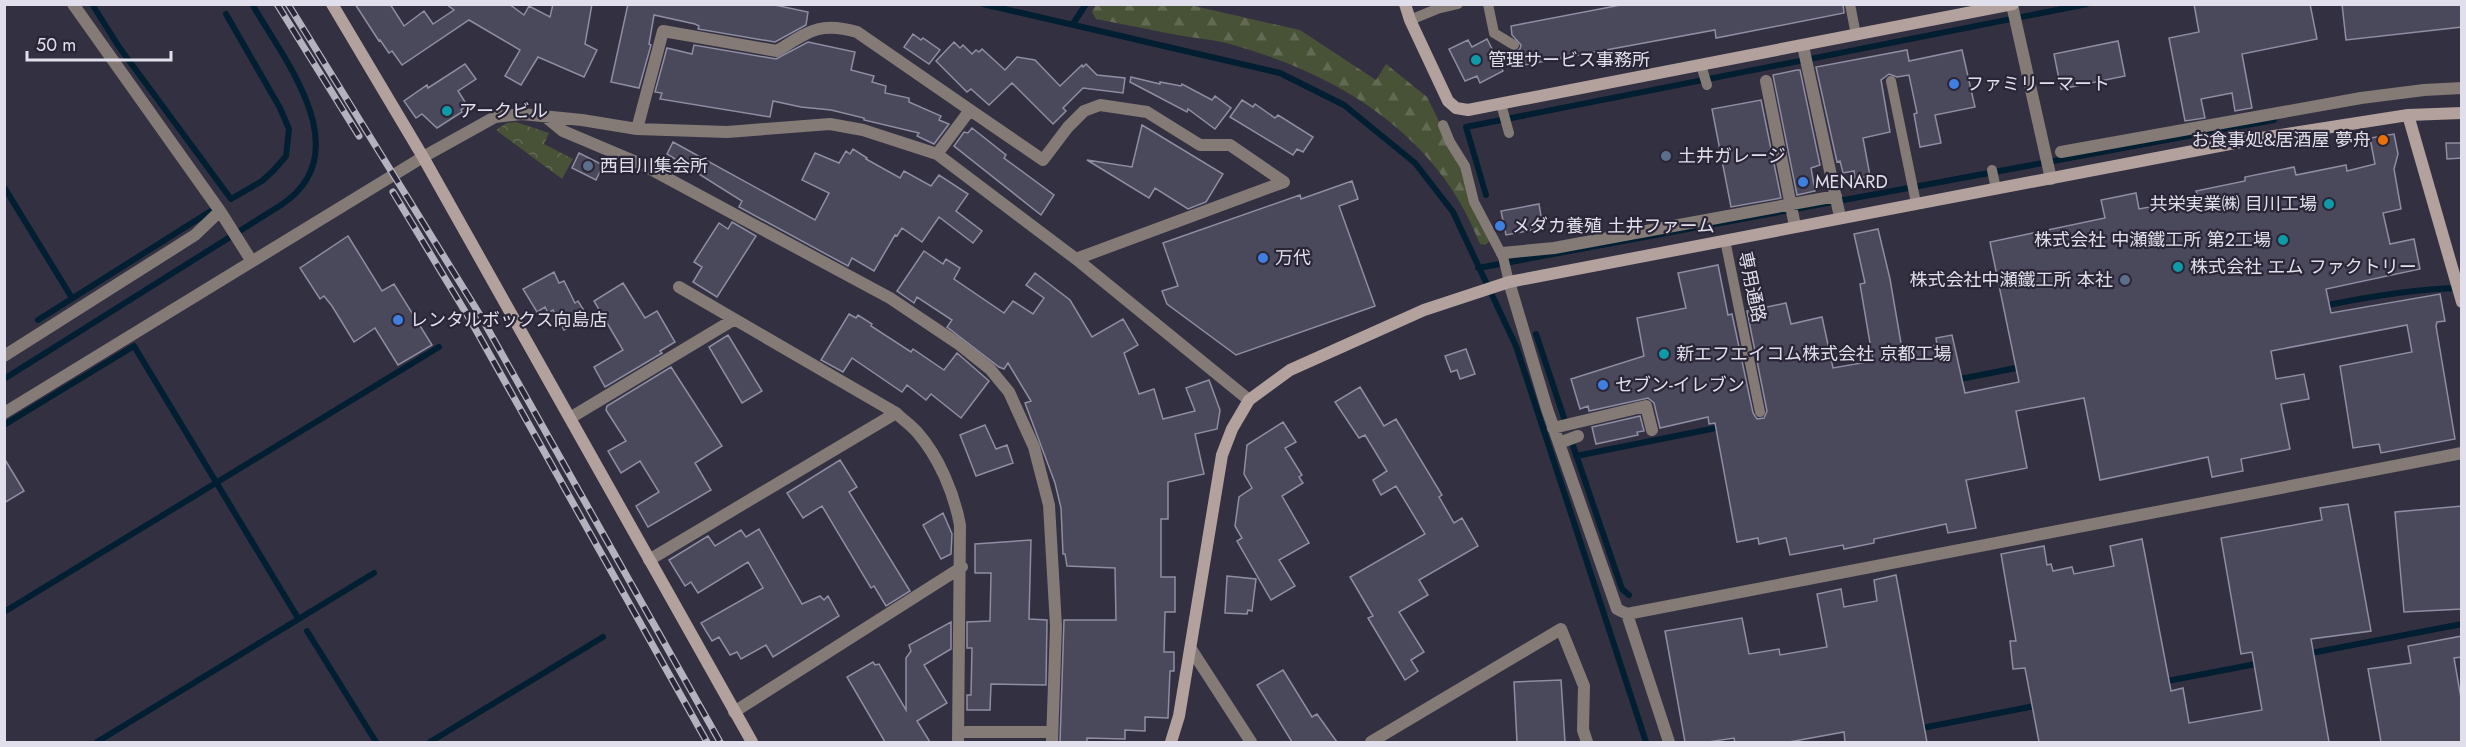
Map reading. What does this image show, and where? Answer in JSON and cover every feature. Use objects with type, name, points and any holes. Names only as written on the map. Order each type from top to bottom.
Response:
[{"type":"street","points":[[73,4],[224,216],[251,260]]},
{"type":"street","points":[[332,4],[423,156],[752,742]]},
{"type":"street","points":[[1405,4],[1410,20],[1448,101],[1456,108],[1468,110],[1502,107],[2012,5],[2050,174]]},
{"type":"street","points":[[637,129],[663,31],[777,51],[815,28],[844,28],[857,32],[1043,160],[1068,127],[1084,111],[1100,105],[1147,112],[1200,145],[1230,145],[1284,182],[1076,259]]},
{"type":"street","points":[[1804,47],[1838,207]]},
{"type":"street","points":[[1766,81],[1793,213]]},
{"type":"street","points":[[1502,255],[1838,207],[1993,179],[2050,174],[2174,139],[2361,98],[2462,88]]},
{"type":"street","points":[[937,154],[970,110]]},
{"type":"street","points":[[2061,152],[2174,139],[2221,129],[2462,113]]},
{"type":"street","points":[[4,413],[423,156],[495,117],[522,114],[582,120],[637,129],[727,132],[830,124],[863,130],[937,154],[1076,259],[1249,400]]},
{"type":"street","points":[[2408,115],[2461,299]]},
{"type":"street","points":[[546,117],[563,131],[640,165],[890,298],[960,345],[990,369],[1008,392],[1034,447],[1049,505],[1056,626],[1052,737],[966,732]]},
{"type":"street","points":[[1171,742],[1179,716],[1191,649],[1222,455],[1232,429],[1249,400],[1290,370],[1424,310],[1505,279],[1725,240],[1793,213],[1838,207]]},
{"type":"street","points":[[4,356],[224,216]]},
{"type":"street","points":[[1505,279],[1563,425],[1617,609],[1627,614],[2462,453]]},
{"type":"street","points":[[679,287],[896,413],[917,432],[937,464],[956,502],[960,525],[962,567],[958,742]]},
{"type":"street","points":[[570,418],[733,320]]},
{"type":"street","points":[[1563,425],[1646,406],[1652,430]]},
{"type":"street","points":[[649,560],[896,413]]},
{"type":"street","points":[[734,712],[962,567]]},
{"type":"street","points":[[1627,614],[1670,742]]},
{"type":"street","points":[[1371,742],[1561,629],[1584,686],[1583,730],[1587,742]]},
{"type":"street","points":[[1191,649],[1251,742]]},
{"type":"lane","points":[[1410,20],[1437,9],[1458,4]]},
{"type":"lane","points":[[1488,4],[1494,33],[1514,45]]},
{"type":"lane","points":[[1850,4],[1856,35]]},
{"type":"lane","points":[[1702,68],[1707,85]]},
{"type":"lane","points":[[1892,81],[1914,193]]},
{"type":"lane","points":[[1502,107],[1509,133]]},
{"type":"lane","points":[[1443,125],[1450,142],[1465,166],[1474,202],[1502,255],[1505,279]]},
{"type":"lane","name":"専用通路","points":[[1725,240],[1760,412]]},
{"type":"green space","points":[[1096,5],[1190,5],[1300,30],[1376,80],[1386,64],[1427,97],[1461,166],[1490,241],[1485,245],[1480,244],[1461,205],[1438,170],[1410,140],[1378,113],[1344,91],[1306,71],[1226,43],[1096,19],[1092,12]]},
{"type":"green space","points":[[516,122],[549,133],[544,144],[573,159],[562,179],[496,130],[507,123]]},
{"type":"building","points":[[355,4],[390,4],[404,26],[424,11],[433,24],[454,10],[446,4],[509,4],[524,15],[529,6],[550,17],[553,4],[592,4],[585,44],[597,50],[584,77],[538,57],[521,85],[505,76],[520,50],[469,20],[402,65],[392,51],[389,53],[379,41]]},
{"type":"building","points":[[628,4],[770,4],[808,12],[806,25],[775,42],[698,29],[699,26],[695,24],[654,15],[649,44],[651,45],[639,88],[611,82]]},
{"type":"building","points":[[1626,4],[1843,4],[1844,13],[1716,38],[1715,30],[1518,66],[1515,52],[1520,49],[1521,45],[1512,35],[1511,26]]},
{"type":"building","points":[[2194,4],[2310,4],[2317,39],[2242,54],[2252,108],[2235,111],[2232,93],[2201,99],[2205,118],[2185,121],[2169,38],[2199,32]]},
{"type":"building","points":[[2342,4],[2462,4],[2462,27],[2346,40]]},
{"type":"building","points":[[913,34],[940,50],[929,64],[904,47]]},
{"type":"building","name":"管理サービス事務所","points":[[1487,39],[1503,71],[1480,83],[1477,76],[1465,81],[1449,49],[1468,40],[1472,47]]},
{"type":"building","points":[[2118,41],[2125,76],[2061,89],[2054,54]]},
{"type":"building","points":[[808,42],[855,52],[851,70],[874,76],[872,82],[886,86],[885,93],[909,98],[909,102],[941,116],[939,120],[949,124],[934,144],[917,136],[919,133],[831,110],[773,101],[770,117],[660,99],[662,93],[655,92],[667,48],[692,54],[694,45],[776,59]]},
{"type":"building","points":[[954,42],[960,48],[963,45],[972,54],[982,49],[1005,70],[1017,57],[1035,60],[1060,86],[1082,65],[1083,67],[1086,64],[1097,75],[1125,78],[1123,93],[1083,88],[1063,108],[1066,111],[1053,124],[1012,83],[989,105],[971,89],[967,92],[936,61]]},
{"type":"building","points":[[1907,50],[1909,61],[1962,50],[1975,107],[1935,115],[1941,143],[1920,147],[1914,114],[1917,113],[1909,75],[1897,77],[1889,74],[1881,80],[1890,132],[1863,138],[1870,176],[1855,179],[1854,171],[1843,173],[1840,161],[1837,162],[1816,67]]},
{"type":"building","points":[[465,64],[476,79],[458,91],[467,105],[461,110],[462,112],[437,128],[422,114],[416,118],[404,101]]},
{"type":"building","points":[[1800,70],[1820,165],[1811,168],[1815,191],[1797,195],[1773,75]]},
{"type":"building","points":[[1131,77],[1160,84],[1160,82],[1181,86],[1182,84],[1212,100],[1215,96],[1231,108],[1215,129],[1188,109],[1187,112],[1130,82]]},
{"type":"building","points":[[1242,100],[1253,107],[1255,104],[1275,118],[1278,115],[1313,137],[1303,152],[1297,149],[1293,155],[1230,117]]},
{"type":"building","points":[[1761,100],[1781,198],[1731,207],[1712,109]]},
{"type":"building","points":[[1142,125],[1223,174],[1206,202],[1188,209],[1155,188],[1149,198],[1087,160],[1132,167]]},
{"type":"building","points":[[972,128],[1006,155],[1004,158],[1054,195],[1041,215],[954,146],[964,132],[968,133]]},
{"type":"building","points":[[2394,134],[2398,154],[2394,169],[2401,209],[2383,213],[2390,244],[2414,239],[2420,269],[2326,289],[2331,313],[2440,294],[2445,321],[2437,322],[2436,326],[2455,439],[2381,453],[2379,444],[2353,448],[2340,366],[2412,352],[2407,325],[2271,351],[2276,379],[2304,374],[2309,399],[2281,404],[2290,449],[2241,459],[2243,471],[2212,477],[2208,457],[2100,480],[2084,398],[2016,411],[2027,468],[1966,480],[1976,528],[1948,533],[1946,524],[1874,539],[1874,543],[1844,549],[1843,545],[1790,555],[1786,538],[1759,544],[1758,538],[1737,542],[1715,423],[1709,424],[1708,417],[1660,428],[1654,403],[1648,398],[1589,411],[1588,406],[1580,409],[1571,379],[1644,356],[1637,318],[1686,308],[1678,273],[1718,265],[1728,315],[1732,314],[1753,413],[1757,419],[1764,418],[1767,411],[1747,311],[1786,303],[1791,324],[1822,317],[1833,368],[1873,361],[1860,284],[1865,283],[1854,234],[1878,229],[1890,279],[1903,355],[1909,350],[1937,345],[1936,338],[1952,335],[1965,393],[2019,382],[1990,242],[2105,218],[2101,200],[2136,193],[2139,209],[2198,198],[2196,191],[2245,181],[2245,177],[2294,167],[2296,175],[2346,165],[2347,171],[2375,164],[2370,138]]},
{"type":"building","points":[[673,142],[815,220],[829,193],[802,180],[815,153],[839,163],[846,151],[850,154],[853,149],[900,178],[904,171],[931,186],[939,175],[968,194],[956,211],[982,231],[973,243],[939,217],[922,242],[902,228],[897,236],[895,235],[874,271],[852,258],[848,266],[739,207],[742,201],[667,154]]},
{"type":"building","points":[[2446,143],[2462,143],[2462,158],[2447,159]]},
{"type":"building","name":"西目川集会所","points":[[579,153],[603,165],[596,180],[572,168]]},
{"type":"building","name":"万代","points":[[1352,181],[1358,199],[1339,206],[1375,306],[1236,355],[1167,304],[1162,291],[1178,286],[1163,243],[1300,195],[1301,199]]},
{"type":"building","points":[[1539,204],[1543,228],[1506,235],[1501,211]]},
{"type":"building","points":[[732,222],[756,236],[717,297],[693,282],[702,267],[694,262],[719,223],[728,229]]},
{"type":"building","points":[[348,236],[382,291],[394,284],[432,345],[398,365],[375,328],[354,342],[332,306],[324,296],[320,299],[300,268]]},
{"type":"building","points":[[924,251],[943,264],[946,259],[960,268],[954,279],[1004,313],[1013,301],[1033,314],[1044,298],[1026,285],[1035,273],[1070,300],[1092,337],[1123,319],[1138,345],[1124,353],[1139,394],[1154,389],[1163,419],[1195,411],[1186,388],[1209,380],[1220,410],[1217,429],[1195,434],[1204,474],[1168,482],[1168,519],[1161,519],[1161,577],[1175,577],[1175,612],[1165,612],[1164,652],[1174,652],[1174,671],[1170,671],[1168,718],[1145,717],[1145,731],[1125,730],[1125,739],[1087,738],[1087,742],[1060,742],[1064,620],[1116,620],[1115,568],[1067,566],[1065,554],[1063,554],[1061,508],[1055,483],[1025,403],[1031,401],[1008,363],[1004,369],[999,367],[947,327],[952,320],[917,297],[914,303],[897,291]]},
{"type":"building","points":[[554,272],[559,283],[564,281],[575,303],[578,301],[588,317],[564,330],[553,310],[548,313],[545,307],[537,312],[523,289]]},
{"type":"building","points":[[623,283],[645,318],[657,311],[675,342],[660,351],[662,353],[605,387],[594,367],[623,350],[594,301]]},
{"type":"building","points":[[849,314],[856,318],[858,315],[911,352],[913,349],[944,370],[957,353],[989,381],[961,418],[931,394],[926,400],[907,385],[902,392],[852,358],[843,372],[821,360]]},
{"type":"building","points":[[728,335],[762,391],[742,403],[709,347]]},
{"type":"building","points":[[1466,349],[1475,374],[1460,379],[1457,370],[1451,372],[1445,356]]},
{"type":"building","points":[[671,367],[722,446],[695,463],[711,490],[648,527],[636,506],[659,492],[640,461],[621,473],[608,451],[626,441],[606,410],[607,406]]},
{"type":"building","points":[[1360,387],[1384,426],[1396,419],[1442,495],[1439,497],[1454,523],[1462,518],[1478,546],[1419,580],[1428,595],[1399,612],[1424,652],[1411,660],[1418,671],[1405,680],[1368,618],[1373,616],[1350,577],[1425,534],[1396,486],[1381,495],[1373,480],[1387,471],[1365,435],[1359,438],[1335,402]]},
{"type":"building","points":[[1640,416],[1644,431],[1637,432],[1638,435],[1596,444],[1592,427]]},
{"type":"building","points":[[1283,422],[1296,442],[1285,448],[1302,475],[1299,477],[1303,483],[1282,496],[1309,543],[1279,560],[1295,586],[1271,600],[1237,541],[1242,538],[1235,526],[1239,497],[1252,488],[1244,474],[1247,445]]},
{"type":"building","points":[[985,425],[996,449],[1007,445],[1013,463],[976,476],[960,435]]},
{"type":"building","points":[[4,458],[24,491],[4,503]]},
{"type":"building","points":[[840,460],[857,487],[849,492],[910,591],[886,606],[874,586],[871,588],[822,506],[803,518],[787,493]]},
{"type":"building","points":[[2348,504],[2371,631],[2311,639],[2329,742],[2039,742],[2025,668],[2013,669],[2010,641],[2016,641],[2001,554],[2044,546],[2047,565],[2051,564],[2053,571],[2072,567],[2074,574],[2114,566],[2110,546],[2142,539],[2171,691],[2183,688],[2189,723],[2262,710],[2252,652],[2241,654],[2221,538],[2322,520],[2320,508]]},
{"type":"building","points":[[2462,506],[2462,609],[2404,612],[2395,512]]},
{"type":"building","points":[[943,513],[952,534],[951,554],[941,559],[923,525]]},
{"type":"building","points":[[759,529],[802,604],[820,596],[824,600],[828,596],[839,616],[773,657],[766,645],[741,659],[737,652],[730,655],[719,637],[712,641],[701,623],[763,588],[748,562],[698,593],[691,582],[685,586],[669,560],[708,536],[715,546],[741,530],[746,537]]},
{"type":"building","points":[[1031,540],[1029,619],[1047,620],[1046,685],[991,684],[990,710],[967,710],[967,695],[971,695],[972,648],[967,648],[967,622],[990,621],[991,573],[975,573],[975,544]]},
{"type":"building","points":[[1896,575],[1927,742],[1845,742],[1844,732],[1789,742],[1735,742],[1734,738],[1708,742],[1685,742],[1665,631],[1742,618],[1749,654],[1779,649],[1780,655],[1827,647],[1817,594],[1841,589],[1844,607],[1877,601],[1874,580]]},
{"type":"building","points":[[1227,576],[1256,579],[1252,611],[1248,610],[1247,614],[1225,613]]},
{"type":"building","points":[[951,622],[951,649],[924,665],[947,703],[917,721],[930,742],[885,742],[847,677],[873,662],[875,665],[879,664],[906,710],[906,658],[911,651],[909,645]]},
{"type":"building","points":[[2462,636],[2462,657],[2454,658],[2462,704],[2462,742],[2381,742],[2368,669],[2411,663],[2408,646]]},
{"type":"building","points":[[1283,670],[1312,717],[1317,714],[1337,742],[1292,742],[1257,685]]},
{"type":"building","points":[[1561,680],[1565,742],[1517,742],[1514,682]]},
{"type":"waterway","points":[[92,4],[119,47],[231,199],[262,181],[286,156],[289,129],[280,108],[226,14]]},
{"type":"waterway","points":[[4,379],[281,205],[304,184],[314,160],[315,134],[308,106],[297,79],[252,4]]},
{"type":"waterway","points":[[983,4],[1280,73],[1344,105],[1415,163],[1453,212],[1516,346],[1646,742]]},
{"type":"waterway","points":[[1073,24],[1086,4]]},
{"type":"waterway","points":[[1486,195],[1466,127],[2087,4]]},
{"type":"waterway","points":[[1478,268],[2274,120]]},
{"type":"waterway","points":[[4,187],[72,298]]},
{"type":"waterway","points":[[38,320],[214,209]]},
{"type":"waterway","points":[[2323,306],[2390,294],[2458,288]]},
{"type":"waterway","points":[[1536,334],[1567,427]]},
{"type":"waterway","points":[[4,425],[134,346],[298,618]]},
{"type":"waterway","points":[[4,612],[439,347]]},
{"type":"waterway","points":[[1955,380],[2021,367]]},
{"type":"waterway","points":[[1576,456],[1721,427]]},
{"type":"waterway","points":[[1570,437],[1622,589],[1629,595]]},
{"type":"waterway","points":[[97,742],[374,573]]},
{"type":"waterway","points":[[2306,654],[2462,624]]},
{"type":"waterway","points":[[307,631],[376,742]]},
{"type":"waterway","points":[[430,742],[603,637]]},
{"type":"waterway","points":[[2162,682],[2261,663]]},
{"type":"waterway","points":[[1917,729],[2040,705]]},
{"type":"railway","points":[[277,4],[359,136]]},
{"type":"railway","points":[[288,4],[480,315],[720,742]]},
{"type":"railway","points":[[393,192],[472,323],[707,742]]},
{"type":"place","name":"管理サービス事務所","points":[[1476,60]]},
{"type":"place","name":"ファミリーマート","points":[[1954,84]]},
{"type":"place","name":"アークビル","points":[[447,111]]},
{"type":"place","name":"お食事処&居酒屋 夢舟","points":[[2383,140]]},
{"type":"place","name":"土井ガレージ","points":[[1666,156]]},
{"type":"place","name":"西目川集会所","points":[[588,166]]},
{"type":"place","name":"MENARD","points":[[1803,182]]},
{"type":"place","name":"共栄実業㈱ 目川工場","points":[[2329,204]]},
{"type":"place","name":"メダカ養殖 土井ファーム","points":[[1500,226]]},
{"type":"place","name":"株式会社 中瀬鐵工所 第2工場","points":[[2283,240]]},
{"type":"place","name":"万代","points":[[1263,258]]},
{"type":"place","name":"株式会社 エム ファクトリー","points":[[2178,267]]},
{"type":"place","name":"株式会社中瀬鐵工所 本社","points":[[2125,280]]},
{"type":"place","name":"レンタルボックス向島店","points":[[398,320]]},
{"type":"place","name":"新エフエイコム株式会社 京都工場","points":[[1664,354]]},
{"type":"place","name":"セブン-イレブン","points":[[1603,385]]}]
